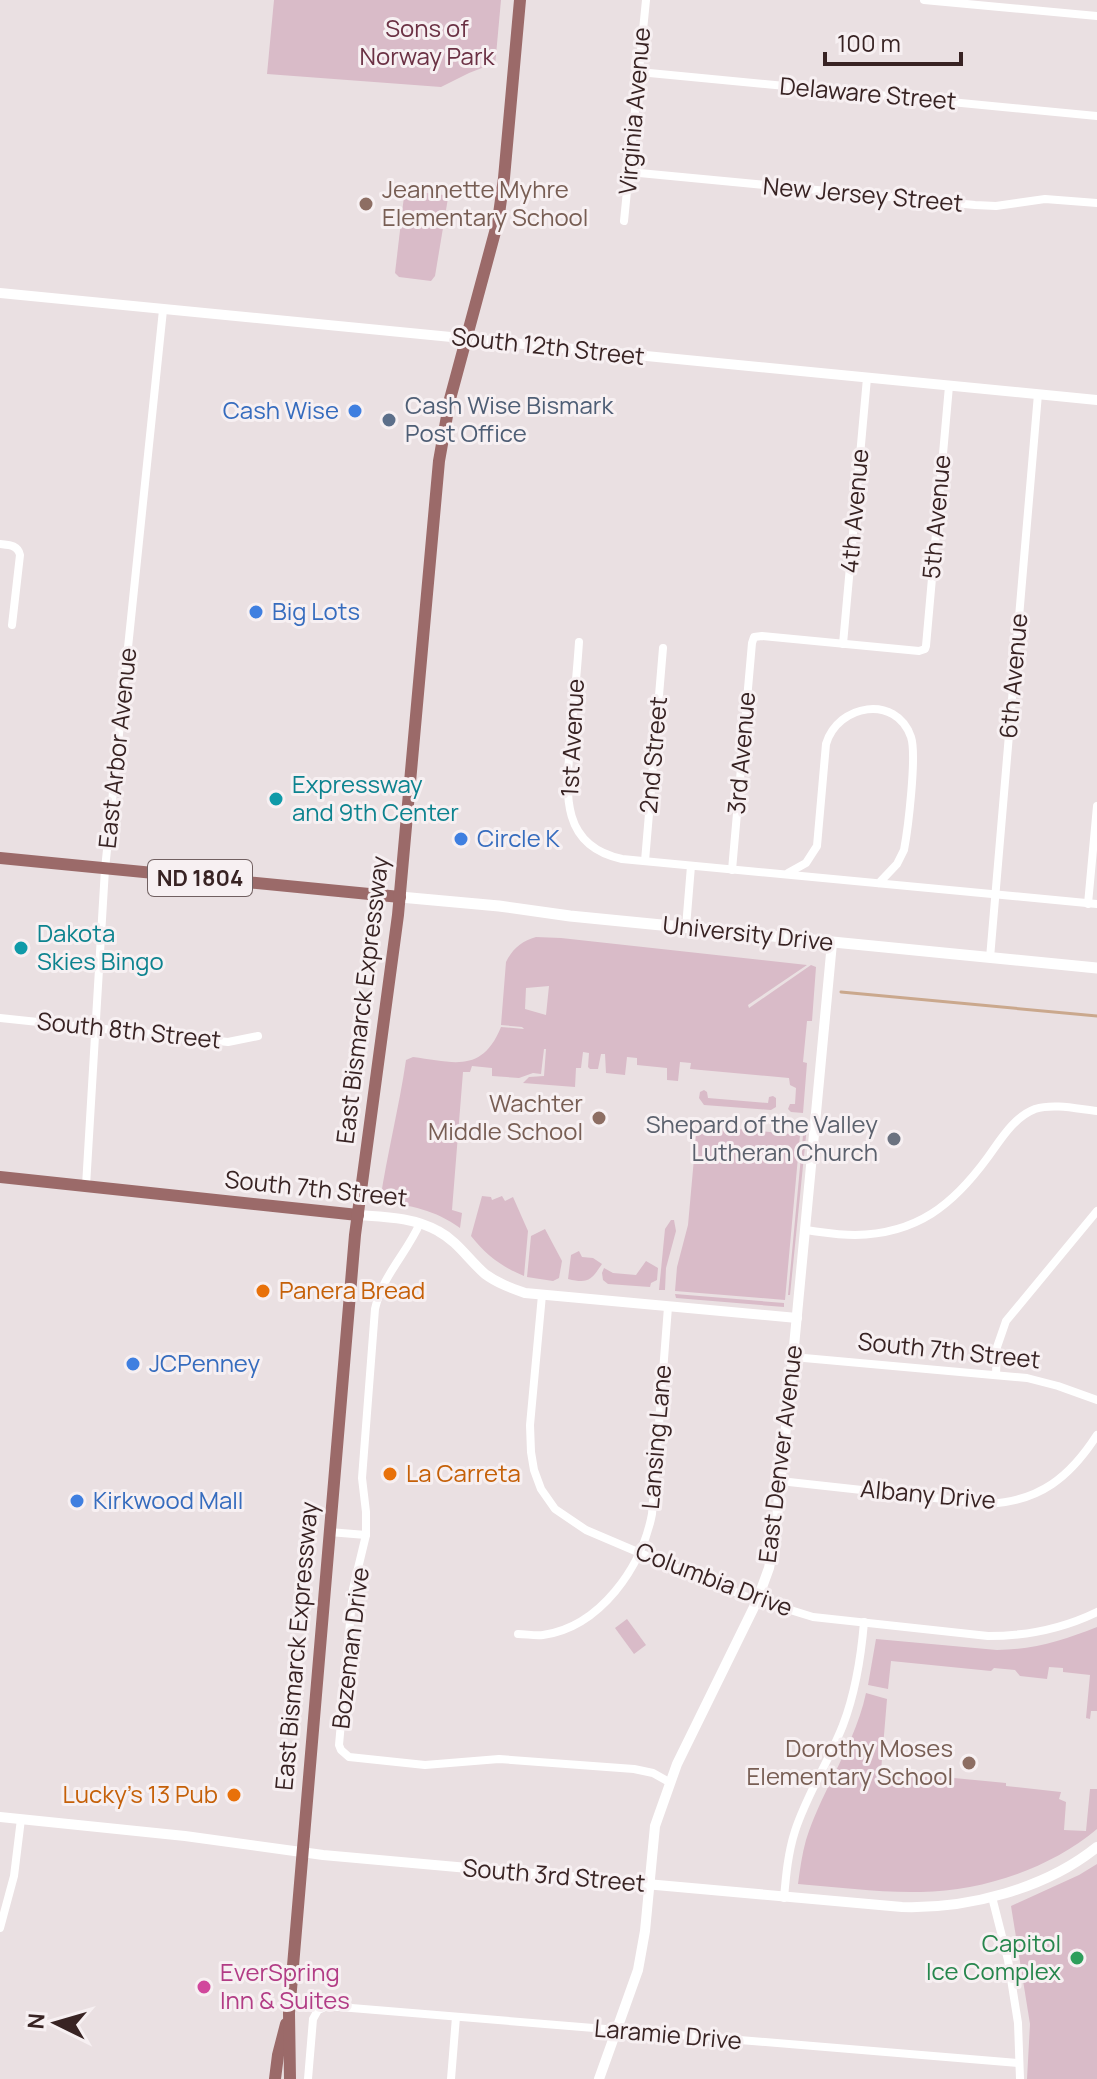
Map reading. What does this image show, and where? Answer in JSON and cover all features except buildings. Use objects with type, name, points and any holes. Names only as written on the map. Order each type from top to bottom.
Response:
[{"type":"main road","name":"East Bismarck Expressway","points":[[290,2079],[289,2013],[358,1215],[400,897],[439,461],[450,399],[500,210],[520,0]]},
{"type":"main road","name":"ND 1804","points":[[0,858],[400,897]]},
{"type":"main road","name":"University Drive","points":[[400,897],[1097,968]]},
{"type":"main road","name":"South 7th Street","points":[[0,1177],[358,1215]]},
{"type":"main road","name":"East Bismarck Expressway","points":[[275,2079],[289,2013]]},
{"type":"street","name":"Virginia Avenue","points":[[624,221],[646,0]]},
{"type":"street","points":[[924,0],[1097,16]]},
{"type":"street","name":"Delaware Street","points":[[639,72],[1097,116]]},
{"type":"street","name":"New Jersey Street","points":[[629,172],[975,205],[996,206],[1045,199],[1097,203]]},
{"type":"street","name":"South 12th Street","points":[[0,293],[1097,400]]},
{"type":"street","name":"East Arbor Avenue","points":[[86,1186],[105,869],[163,310]]},
{"type":"street","name":"4th Avenue","points":[[843,644],[867,378]]},
{"type":"street","name":"5th Avenue","points":[[843,644],[925,649],[949,386]]},
{"type":"street","name":"6th Avenue","points":[[990,958],[1038,394]]},
{"type":"street","points":[[0,544],[14,547],[20,555],[12,625]]},
{"type":"street","name":"3rd Avenue","points":[[732,870],[754,637],[843,644]]},
{"type":"street","name":"1st Avenue","points":[[579,642],[567,788],[569,808],[579,833],[590,846],[606,855],[645,861]]},
{"type":"street","name":"2nd Street","points":[[645,861],[663,648]]},
{"type":"street","points":[[783,874],[806,863],[817,846],[826,744],[831,731],[847,715],[872,709],[888,713],[902,722],[913,746],[904,850],[897,864],[879,883]]},
{"type":"street","points":[[645,861],[1093,904],[1097,806]]},
{"type":"street","points":[[686,927],[691,866]]},
{"type":"street","name":"East Denver Avenue","points":[[599,2079],[638,1970],[655,1826],[669,1782],[757,1601],[769,1568],[775,1537],[832,943]]},
{"type":"street","name":"South 8th Street","points":[[0,1018],[228,1042],[258,1036]]},
{"type":"street","points":[[805,1230],[873,1234],[909,1224],[956,1196],[1021,1116],[1044,1106],[1097,1111]]},
{"type":"street","points":[[996,1375],[997,1347],[1006,1321],[1097,1211]]},
{"type":"street","name":"South 7th Street","points":[[358,1215],[394,1217],[420,1223],[447,1237],[488,1277],[514,1289],[542,1295],[797,1318]]},
{"type":"street","name":"Bozeman Drive","points":[[420,1223],[379,1293],[375,1309],[362,1478],[366,1535],[353,1589],[339,1745],[349,1757],[425,1765],[489,1759],[634,1769],[653,1773],[669,1782]]},
{"type":"street","name":"Columbia Drive","points":[[542,1295],[530,1425],[534,1470],[541,1489],[555,1509],[586,1530],[757,1601],[813,1617],[1008,1636],[1061,1627],[1097,1612]]},
{"type":"street","name":"Lansing Lane","points":[[518,1634],[540,1636],[562,1631],[591,1614],[619,1588],[640,1553],[652,1514],[668,1307]]},
{"type":"street","name":"South 7th Street","points":[[793,1357],[1027,1378],[1097,1400]]},
{"type":"street","name":"Albany Drive","points":[[780,1481],[989,1504],[1005,1503],[1034,1495],[1060,1479],[1086,1452],[1097,1435]]},
{"type":"street","points":[[329,1532],[366,1535]]},
{"type":"street","points":[[784,1898],[788,1858],[795,1832],[852,1699],[859,1670],[864,1622]]},
{"type":"street","name":"South 3rd Street","points":[[0,1817],[378,1860],[921,1908],[958,1905],[992,1897],[1063,1868],[1097,1847]]},
{"type":"street","points":[[0,1928],[12,1886],[21,1819]]},
{"type":"street","points":[[992,1897],[1008,1960],[1018,2023],[1020,2079]]},
{"type":"street","name":"Laramie Drive","points":[[308,2079],[313,2019],[318,2010],[327,2006],[1019,2063]]},
{"type":"street","points":[[451,2079],[456,2017]]},
{"type":"green space","name":"Sons of Norway Park","points":[[274,0],[501,0],[495,66],[469,73],[441,87],[267,74]]},
{"type":"green space","points":[[409,191],[448,198],[435,276],[431,281],[399,277],[395,273],[404,196]]},
{"type":"green space","points":[[536,937],[807,965],[748,1005],[749,1008],[811,965],[816,967],[812,1021],[807,1021],[803,1062],[807,1063],[803,1113],[788,1109],[790,1104],[795,1104],[796,1088],[790,1085],[789,1078],[690,1069],[691,1063],[680,1062],[678,1081],[667,1080],[667,1068],[637,1065],[637,1058],[627,1057],[625,1075],[606,1073],[605,1054],[601,1054],[598,1069],[590,1069],[589,1053],[583,1052],[581,1068],[576,1068],[575,1087],[523,1083],[529,1077],[544,1076],[544,1049],[541,1074],[533,1073],[519,1078],[492,1076],[492,1068],[472,1066],[470,1072],[463,1072],[452,1210],[462,1213],[460,1228],[422,1209],[380,1202],[406,1060],[413,1057],[465,1062],[485,1052],[501,1027],[524,1029],[501,1025],[506,962],[522,943]],"holes":[[[549,986],[546,1015],[525,1009],[526,988]]]},
{"type":"green space","points":[[704,1090],[708,1098],[768,1103],[769,1097],[773,1096],[776,1107],[771,1110],[704,1105],[699,1098]]},
{"type":"green space","points":[[804,1124],[807,1126],[788,1295]]},
{"type":"green space","points":[[697,1125],[800,1135],[785,1300],[675,1291],[677,1267],[688,1225]]},
{"type":"green space","points":[[482,1196],[491,1197],[492,1200],[502,1196],[505,1201],[513,1197],[528,1231],[524,1276],[495,1260],[471,1236]]},
{"type":"green space","points":[[674,1220],[676,1231],[666,1268],[665,1290],[659,1290],[665,1229]]},
{"type":"green space","points":[[545,1229],[562,1261],[559,1278],[553,1281],[527,1277],[531,1236]]},
{"type":"green space","points":[[579,1251],[582,1257],[593,1258],[602,1264],[585,1281],[568,1279],[571,1255]]},
{"type":"green space","points":[[646,1261],[658,1268],[657,1280],[650,1287],[608,1284],[603,1280],[604,1268],[613,1273],[636,1275]]},
{"type":"green space","points":[[675,1294],[784,1303],[784,1307],[676,1298]]},
{"type":"green space","points":[[627,1619],[646,1645],[634,1654],[615,1628]]},
{"type":"green space","points":[[1097,1627],[1097,1711],[1091,1711],[1090,1719],[1086,1718],[1090,1675],[1063,1672],[1063,1668],[1049,1667],[1047,1679],[1020,1676],[1015,1670],[994,1668],[991,1671],[891,1661],[888,1689],[868,1685],[876,1639],[1010,1650],[1048,1643]]},
{"type":"green space","points":[[866,1693],[887,1699],[881,1771],[1006,1783],[1006,1786],[1061,1792],[1059,1799],[1066,1802],[1064,1830],[1086,1831],[1090,1789],[1097,1789],[1097,1829],[1058,1856],[1037,1866],[968,1887],[906,1892],[798,1884],[806,1840],[854,1731]]},
{"type":"green space","points":[[1097,1864],[1097,2079],[1027,2079],[1030,2024],[1011,1906]]},
{"type":"waterway","points":[[841,992],[1097,1016]]},
{"type":"place","name":"Jeannette Myhre Elementary School","points":[[366,204]]},
{"type":"place","name":"Cash Wise","points":[[355,411]]},
{"type":"place","name":"Cash Wise Bismark Post Office","points":[[389,420]]},
{"type":"place","name":"Big Lots","points":[[256,612]]},
{"type":"place","name":"Expressway and 9th Center","points":[[276,799]]},
{"type":"place","name":"Circle K","points":[[461,839]]},
{"type":"place","name":"Dakota Skies Bingo","points":[[21,948]]},
{"type":"place","name":"Wachter Middle School","points":[[599,1118]]},
{"type":"place","name":"Shepard of the Valley Lutheran Church","points":[[894,1139]]},
{"type":"place","name":"Panera Bread","points":[[263,1291]]},
{"type":"place","name":"JCPenney","points":[[133,1364]]},
{"type":"place","name":"La Carreta","points":[[390,1474]]},
{"type":"place","name":"Kirkwood Mall","points":[[77,1501]]},
{"type":"place","name":"Dorothy Moses Elementary School","points":[[969,1763]]},
{"type":"place","name":"Lucky's 13 Pub","points":[[234,1795]]},
{"type":"place","name":"Capitol Ice Complex","points":[[1077,1958]]},
{"type":"place","name":"EverSpring Inn & Suites","points":[[204,1987]]}]
